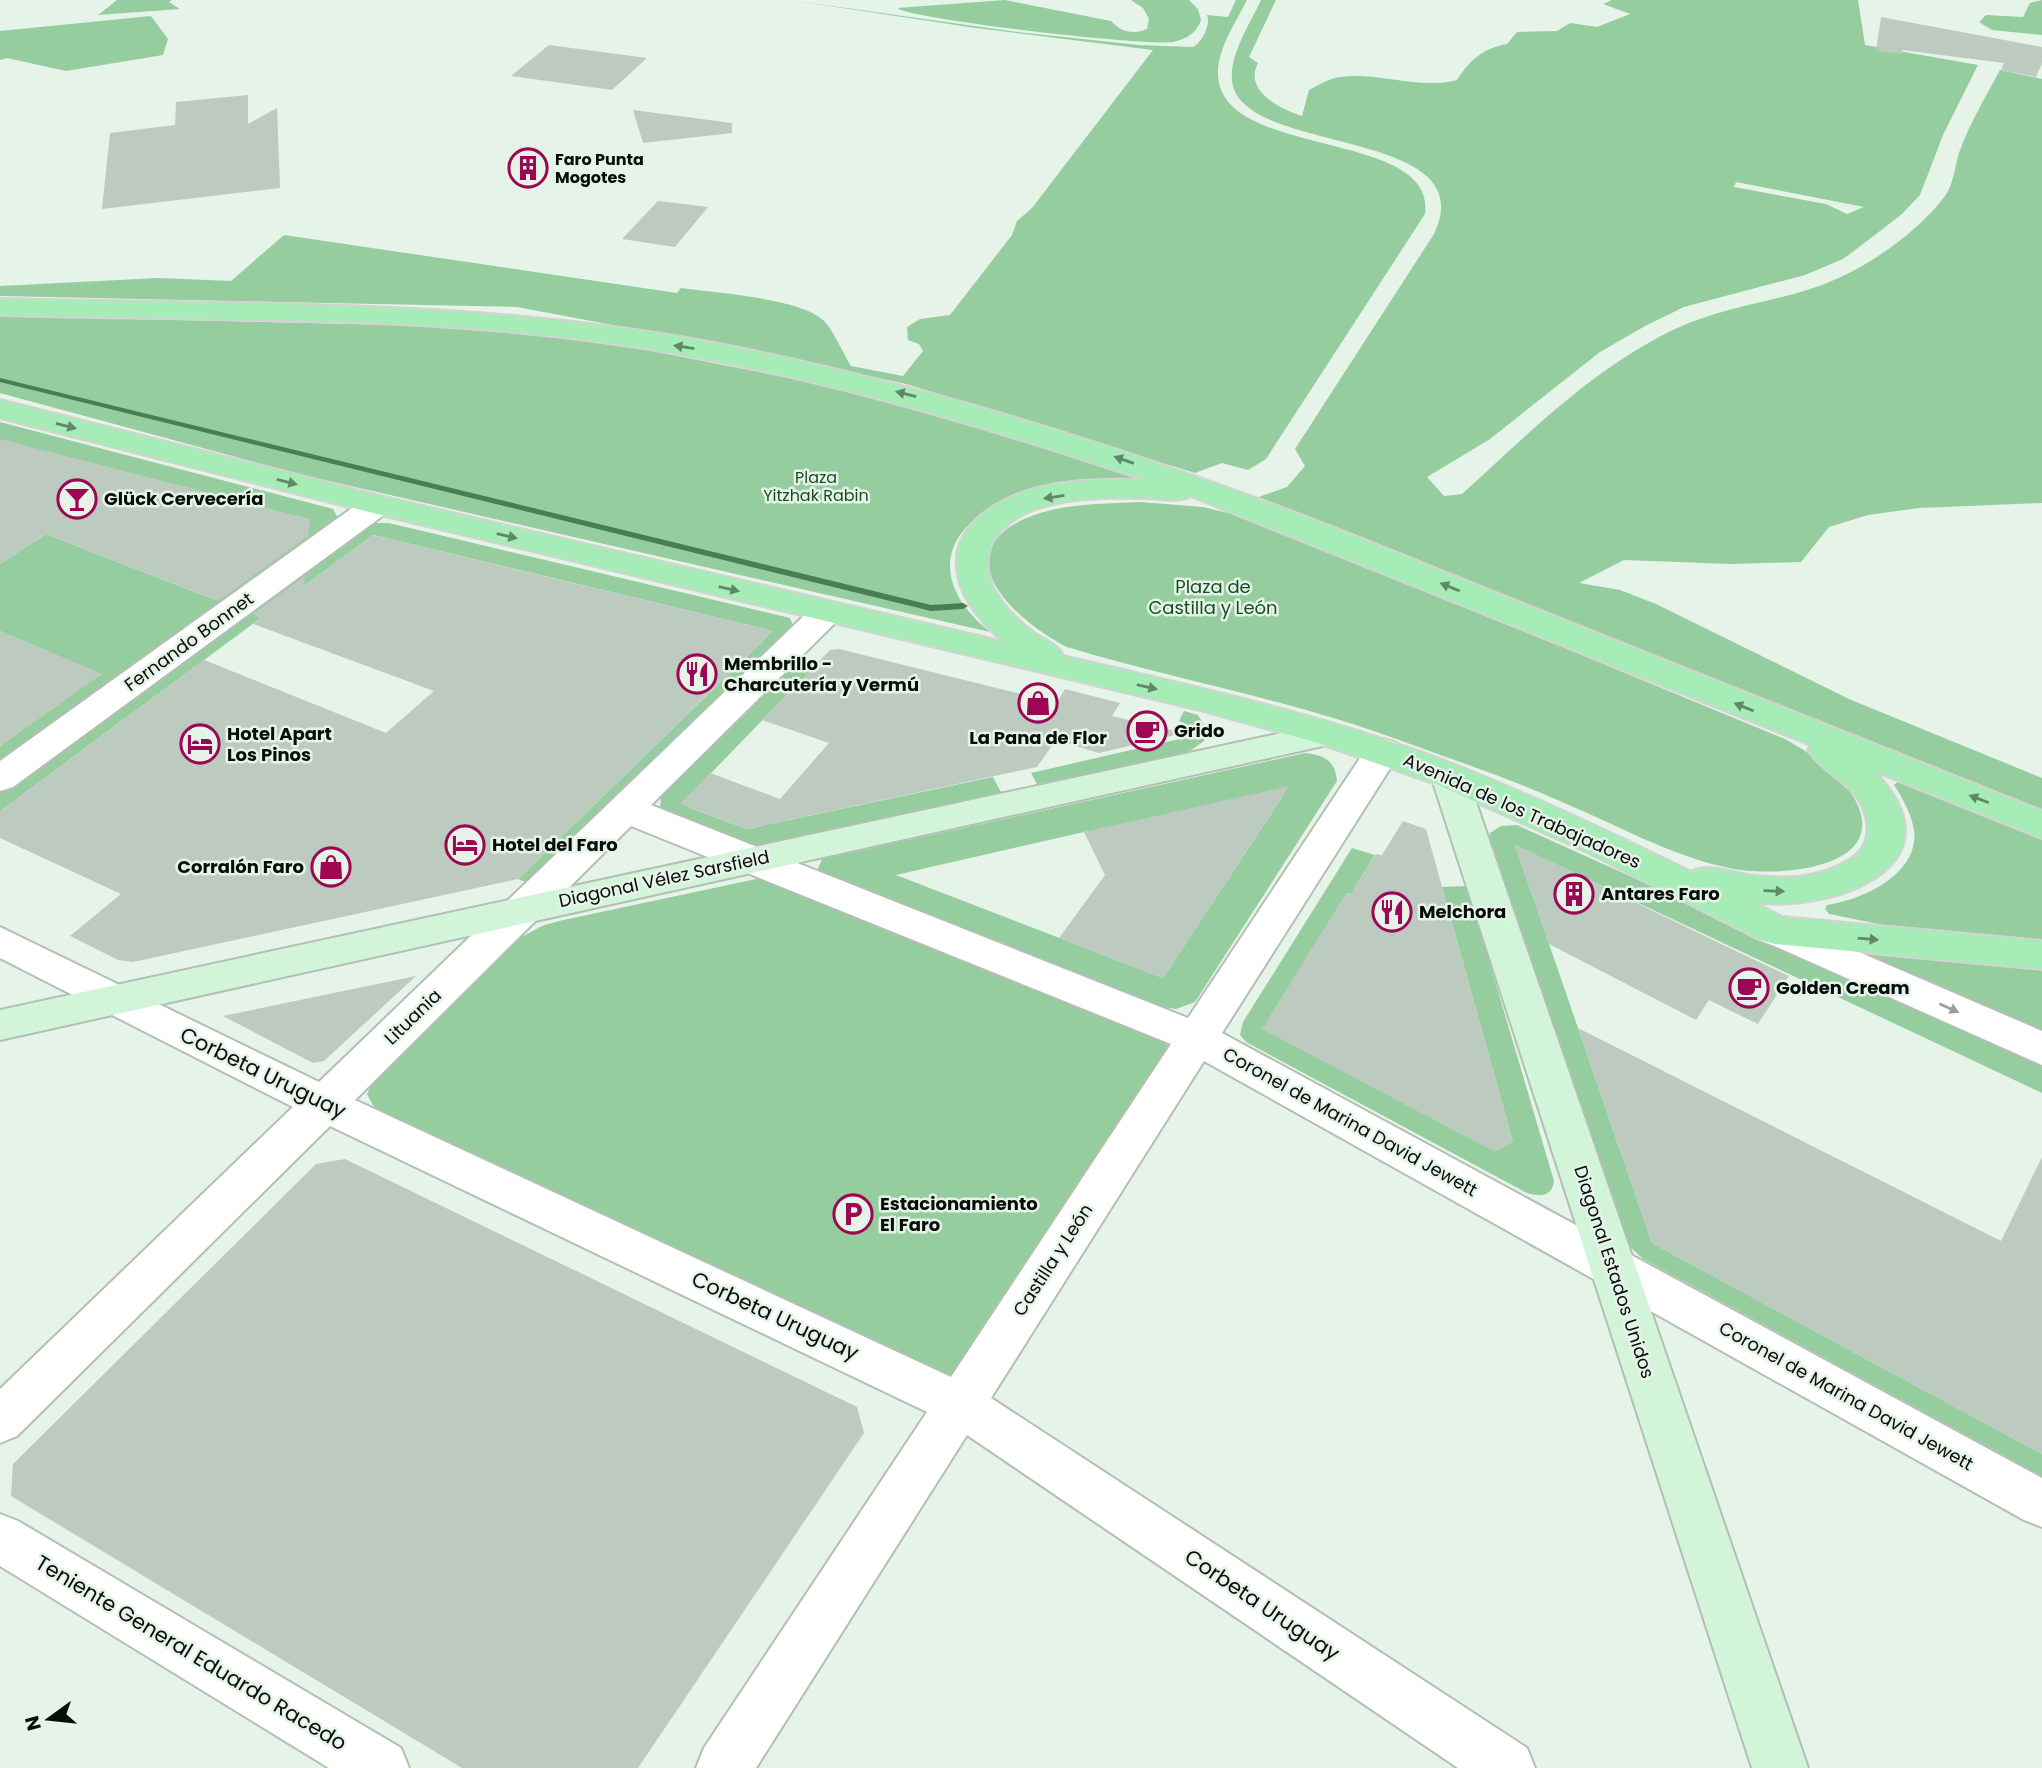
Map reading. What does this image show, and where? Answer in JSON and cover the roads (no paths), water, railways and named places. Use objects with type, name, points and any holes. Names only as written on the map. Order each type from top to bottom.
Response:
[{"type":"main road","points":[[0,307],[409,317],[540,326],[817,372],[920,397],[1127,461],[1220,496],[2042,825]]},
{"type":"main road","points":[[0,409],[377,505],[1080,671]]},
{"type":"main road","points":[[1080,671],[1029,646],[996,620],[982,603],[970,570],[971,554],[986,527],[1021,504],[1047,498],[1134,489],[1220,496]]},
{"type":"main road","name":"Avenida de los Trabajadores","points":[[1080,671],[1206,700],[1382,751],[1449,776],[1658,871],[1775,930],[2042,956]]},
{"type":"main road","points":[[1658,871],[1752,890],[1784,891],[1817,888],[1845,879],[1867,869],[1882,853],[1889,835],[1885,815],[1873,792],[1835,756],[1787,725]]},
{"type":"main road","name":"Diagonal Vélez Sarsfield","points":[[0,1025],[1328,734]]},
{"type":"main road","name":"Diagonal Estados Unidos","points":[[1449,776],[1780,1768]]},
{"type":"street","name":"Fernando Bonnet","points":[[0,779],[377,505]]},
{"type":"street","name":"Lituania","points":[[0,1421],[826,613]]},
{"type":"street","name":"Castilla y León","points":[[724,1768],[1382,751]]},
{"type":"street","name":"Coronel de Marina David Jewett","points":[[625,809],[1197,1038],[2042,1504]]},
{"type":"street","points":[[1775,930],[2042,1049]]},
{"type":"street","name":"Corbeta Uruguay","points":[[0,941],[324,1104],[960,1404],[1507,1768]]},
{"type":"street","name":"Teniente General Eduardo Racedo","points":[[0,1538],[382,1768]]},
{"type":"waterway","points":[[0,380],[931,608],[963,606]]},
{"type":"place","name":"Faro Punta Mogotes","points":[[528,168]]},
{"type":"place","name":"Glück Cervecería","points":[[77,499]]},
{"type":"place","name":"Membrillo - Charcutería y Vermú","points":[[697,674]]},
{"type":"place","name":"La Pana de Flor","points":[[1038,703]]},
{"type":"place","name":"Grido","points":[[1147,731]]},
{"type":"place","name":"Hotel Apart Los Pinos","points":[[200,744]]},
{"type":"place","name":"Hotel del Faro","points":[[465,845]]},
{"type":"place","name":"Corralón Faro","points":[[331,867]]},
{"type":"place","name":"Antares Faro","points":[[1574,894]]},
{"type":"place","name":"Melchora","points":[[1392,912]]},
{"type":"place","name":"Golden Cream","points":[[1749,988]]},
{"type":"place","name":"Estacionamiento El Faro","points":[[853,1214]]},
{"type":"park label","name":"Plaza Yitzhak Rabin","points":[[816,486]]},
{"type":"park label","name":"Plaza de Castilla y León","points":[[1213,597]]}]
